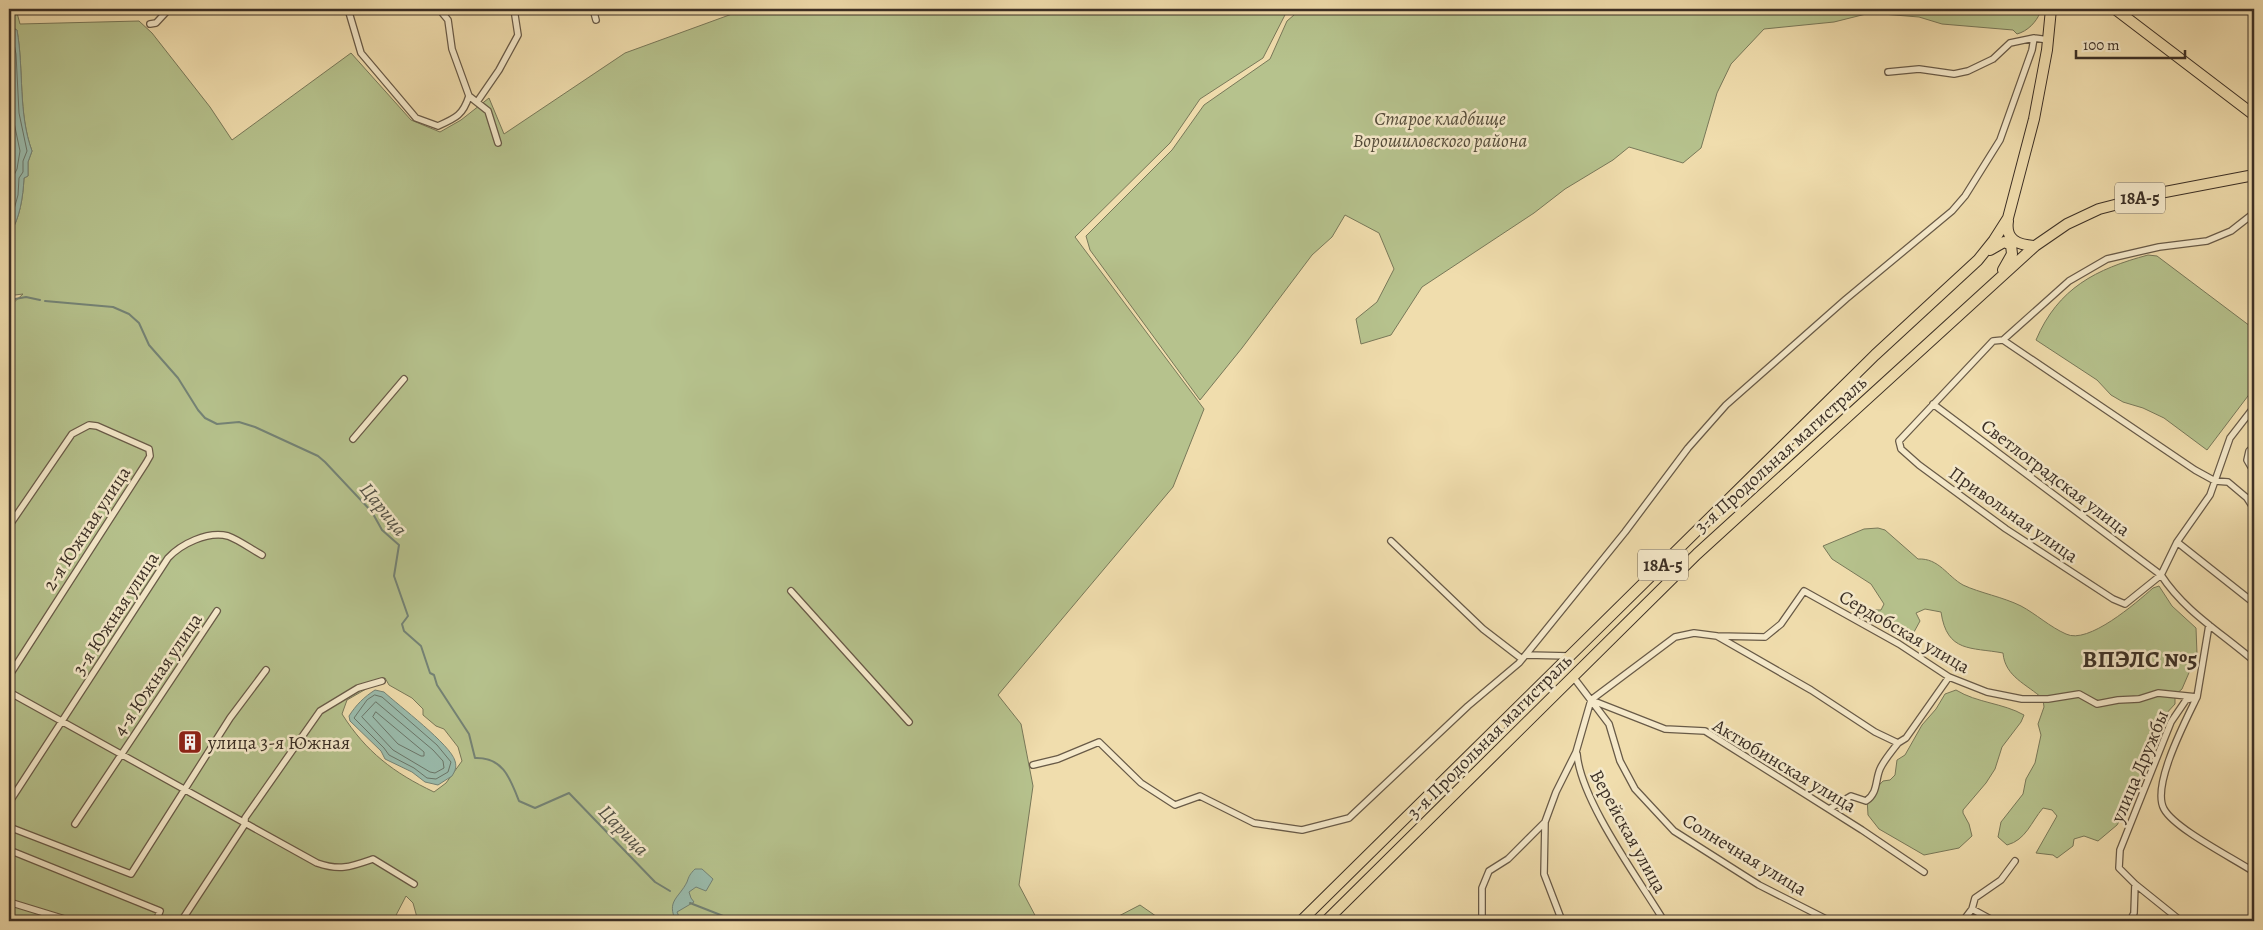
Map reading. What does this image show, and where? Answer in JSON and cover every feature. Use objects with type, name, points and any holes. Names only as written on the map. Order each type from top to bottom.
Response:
[{"type":"highway","name":"3-я Продольная магистраль","points":[[1301,921],[1875,355],[1978,260],[2008,218],[2034,120],[2049,40],[2051,9]]},
{"type":"highway","points":[[2115,9],[2254,115]]},
{"type":"highway","name":"3-я Продольная магистраль","points":[[1326,921],[1574,678],[1697,554],[2035,246],[2066,224],[2099,209],[2166,192],[2254,175]]},
{"type":"highway","points":[[2008,218],[2007,232],[2014,241],[2023,246],[2035,246]]},
{"type":"highway","points":[[1978,260],[1997,244],[2010,243],[2012,254],[1997,280]]},
{"type":"street","points":[[348,9],[361,53],[416,118],[438,126],[454,119],[465,109],[469,96]]},
{"type":"street","points":[[439,9],[448,20],[452,49],[469,96],[488,111],[498,143]]},
{"type":"street","points":[[477,102],[499,70],[518,35],[514,9]]},
{"type":"street","points":[[593,9],[596,20]]},
{"type":"street","points":[[150,24],[156,23],[166,10]]},
{"type":"street","points":[[1033,765],[1058,759],[1099,742],[1140,783],[1174,805],[1200,796],[1254,823],[1302,830],[1349,818],[1524,657],[1625,532],[1688,448],[1726,405],[1846,299],[1952,211],[1965,196],[2000,140],[2032,50],[2034,38]]},
{"type":"street","points":[[1888,72],[1919,69],[1954,74],[1968,72],[1993,59],[2010,43],[2034,38],[2049,40]]},
{"type":"street","points":[[1933,404],[1993,341],[2003,340],[2069,281],[2107,259],[2159,247],[2207,242],[2231,231],[2254,213]]},
{"type":"street","points":[[2003,340],[2214,481],[2228,482],[2247,498],[2254,509]]},
{"type":"street","points":[[353,438],[404,379]]},
{"type":"street","name":"Светлоградская улица","points":[[1933,404],[2161,575],[2192,613],[2254,660]]},
{"type":"street","name":"Привольная улица","points":[[1933,404],[1899,442],[1901,449],[1919,465],[2006,529],[2113,599],[2125,604],[2161,575]]},
{"type":"street","points":[[2161,575],[2177,542],[2210,495],[2230,438],[2254,407]]},
{"type":"street","name":"2-я Южная улица","points":[[9,526],[72,434],[89,425],[130,439],[149,449],[150,456],[9,676]]},
{"type":"street","points":[[2254,446],[2249,451],[2248,460],[2254,472]]},
{"type":"street","name":"3-я Южная улица","points":[[12,798],[168,558],[178,548],[213,535],[228,536],[262,555]]},
{"type":"street","points":[[1391,541],[1483,629],[1524,657],[1570,656]]},
{"type":"street","points":[[2177,542],[2254,603]]},
{"type":"street","points":[[791,591],[909,722]]},
{"type":"street","name":"Сердобская улица","points":[[1717,636],[1765,638],[1781,624],[1804,591],[1899,644],[1949,677],[1987,692],[2022,699],[2048,699],[2079,694],[2097,704],[2139,699],[2158,693],[2197,697]]},
{"type":"street","name":"4-я Южная улица","points":[[75,824],[218,611]]},
{"type":"street","points":[[2209,625],[2197,697],[2169,758],[2162,790],[2162,807],[2172,821],[2254,872]]},
{"type":"street","points":[[1562,921],[1544,874],[1545,822],[1556,792],[1576,752],[1591,700],[1675,637],[1694,632],[1717,636],[1811,690],[1875,732],[1898,743]]},
{"type":"street","points":[[9,827],[131,874],[230,718],[266,670]]},
{"type":"street","points":[[1829,809],[1851,796],[1866,801],[1872,797],[1878,783],[1880,770],[1898,743],[1906,738],[1949,677]]},
{"type":"street","name":"Солнечная улица","points":[[1574,678],[1609,724],[1620,761],[1635,789],[1674,831],[1759,884],[1830,921]]},
{"type":"street","points":[[182,920],[245,824],[245,818],[320,711],[358,688],[382,681]]},
{"type":"street","points":[[9,692],[317,863],[333,868],[352,866],[373,859],[414,884]]},
{"type":"street","name":"улица Дружбы","points":[[2181,921],[2135,884],[2119,868],[2120,850],[2171,722],[2186,700],[2197,697]]},
{"type":"street","name":"Актюбинская улица","points":[[1591,700],[1665,729],[1705,731],[1829,809],[1924,872]]},
{"type":"street","name":"Верейская улица","points":[[1576,752],[1578,770],[1602,820],[1664,921]]},
{"type":"street","points":[[1482,921],[1482,888],[1489,871],[1508,859],[1545,822]]},
{"type":"street","points":[[9,850],[160,912],[156,921]]},
{"type":"street","points":[[1963,921],[1972,909],[1975,898],[2001,880],[2015,860]]},
{"type":"street","points":[[2130,921],[2134,913],[2135,884]]},
{"type":"street","points":[[9,902],[71,921]]},
{"type":"street","points":[[1972,909],[1994,921]]},
{"type":"green space","points":[[9,9],[16,9],[20,24],[139,21],[152,33],[210,107],[232,140],[351,53],[411,120],[440,132],[461,120],[489,98],[504,134],[625,53],[732,14],[733,9],[1288,9],[1263,58],[1200,99],[1170,143],[1075,237],[1204,409],[1173,487],[998,695],[1021,724],[1033,786],[1019,885],[1038,921],[418,921],[413,903],[406,896],[393,921],[9,921],[9,304],[11,305],[23,294],[15,295],[9,293],[9,235],[18,215],[22,200],[24,178],[28,176],[28,162],[32,151],[23,107],[17,30],[9,26]],"holes":[[[385,678],[389,685],[412,698],[423,709],[423,715],[436,726],[444,729],[458,747],[462,761],[446,783],[434,792],[406,777],[382,760],[361,740],[342,714],[347,700]]]},
{"type":"green space","name":"Старое кладбище Ворошиловского района","points":[[1296,9],[2035,9],[2040,13],[2031,26],[2017,34],[2013,30],[1942,24],[1919,17],[1870,13],[1834,22],[1764,29],[1731,64],[1717,93],[1701,148],[1683,163],[1629,147],[1613,160],[1565,189],[1534,213],[1422,287],[1391,335],[1361,344],[1356,319],[1377,302],[1394,269],[1379,233],[1345,215],[1332,237],[1312,255],[1200,400],[1090,250],[1086,236],[1172,150],[1204,105],[1270,59],[1287,21],[1294,15]]},
{"type":"green space","points":[[2148,255],[2157,256],[2254,329],[2254,388],[2207,450],[2164,418],[2143,408],[2123,402],[2111,395],[2097,380],[2036,340],[2055,307],[2081,283],[2112,267]]},
{"type":"green space","points":[[1878,528],[1885,530],[1918,559],[1932,561],[1963,585],[2021,606],[2066,634],[2075,636],[2086,634],[2099,628],[2124,612],[2153,588],[2159,586],[2172,606],[2196,628],[2197,654],[2182,689],[2175,695],[2175,704],[2164,716],[2157,735],[2148,749],[2149,762],[2143,770],[2142,781],[2134,790],[2127,808],[2117,825],[2098,841],[2084,836],[2074,839],[2073,846],[2057,858],[2053,855],[2036,853],[2057,816],[2052,810],[2043,808],[2024,835],[2014,843],[2007,845],[1998,837],[2001,822],[2023,794],[2026,779],[2035,763],[2041,735],[2038,724],[2044,707],[2043,699],[2012,674],[2003,653],[1962,646],[1955,641],[1949,635],[1944,625],[1941,612],[1925,609],[1916,613],[1920,621],[1914,632],[1888,630],[1880,623],[1873,610],[1881,610],[1884,604],[1871,584],[1832,559],[1823,546],[1864,529]]},
{"type":"green space","points":[[1956,690],[1973,698],[2024,715],[2002,747],[1995,769],[1986,783],[1963,810],[1972,836],[1959,848],[1924,855],[1879,829],[1868,815],[1867,798],[1883,781],[1890,780],[1895,775],[1897,760],[1905,755],[1922,725],[1936,709],[1945,694]]},
{"type":"green space","points":[[1140,905],[1163,921],[1114,921],[1115,918]]},
{"type":"water","points":[[9,26],[17,30],[23,107],[32,151],[28,162],[28,176],[24,178],[22,200],[18,215],[9,235]]},
{"type":"water","points":[[375,690],[384,692],[444,745],[456,763],[452,776],[438,785],[425,782],[412,772],[385,759],[381,751],[350,721],[349,716],[354,708]]},
{"type":"water","points":[[695,869],[702,869],[713,879],[706,891],[696,887],[689,892],[694,902],[677,912],[681,921],[676,921],[672,909],[673,904]]},
{"type":"waterway","name":"Царица","points":[[15,299],[26,297],[40,300]]},
{"type":"waterway","name":"Царица","points":[[45,301],[113,307],[129,314],[139,323],[149,345],[178,378],[205,418],[217,424],[239,422],[255,427],[318,456],[325,462],[372,512],[382,530],[399,545],[394,576],[408,616],[402,624],[404,631],[421,646],[430,673],[434,675],[437,685],[469,734],[475,758],[492,761],[499,765],[509,777],[519,801],[535,808],[569,793],[655,882],[670,891]]},
{"type":"waterway","name":"Царица","points":[[690,903],[736,921]]},
{"type":"place","name":"улица 3-я Южная","points":[[190,742]]},
{"type":"district","name":"ВПЭЛС №5","points":[[2140,659]]}]
